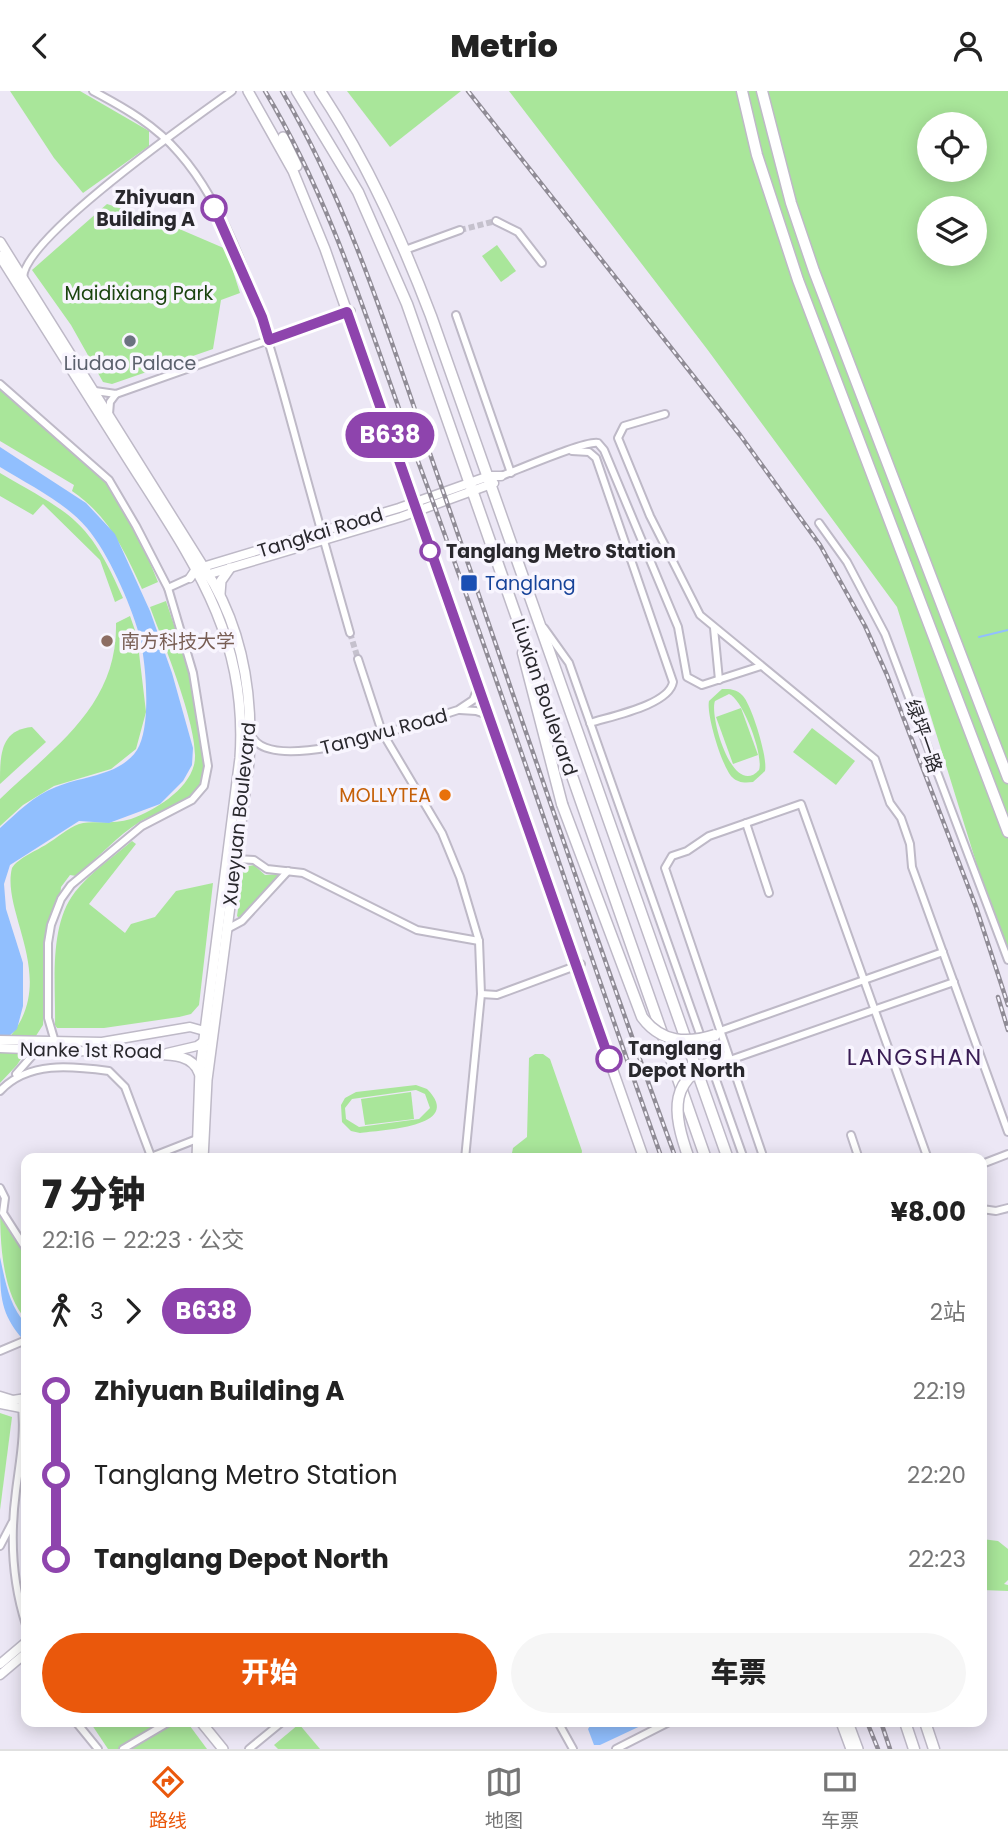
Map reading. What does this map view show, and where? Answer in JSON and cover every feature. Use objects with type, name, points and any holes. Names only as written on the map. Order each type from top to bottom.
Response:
[{"type":"main road","points":[[248,91],[293,171],[349,311]]},
{"type":"main road","points":[[255,91],[302,175],[579,965],[641,1153]]},
{"type":"main road","name":"Liuxian Boulevard","points":[[297,91],[337,153],[376,231],[419,338],[704,1153]]},
{"type":"main road","name":"Liuxian Boulevard","points":[[320,91],[366,169],[405,250],[491,480],[726,1153]]},
{"type":"main road","points":[[742,91],[775,214],[1008,832]]},
{"type":"main road","points":[[762,91],[791,203],[1008,778]]},
{"type":"main road","name":"Xueyuan Boulevard","points":[[0,242],[109,414],[200,573],[233,656],[242,720],[239,774],[209,1033],[204,1153]]},
{"type":"main road","name":"Xueyuan Boulevard","points":[[0,256],[200,573],[220,596],[243,664],[250,733],[249,762],[227,929],[209,1033],[204,1041],[197,1153]]},
{"type":"main road","points":[[417,506],[478,688],[648,1153]]},
{"type":"main road","points":[[220,596],[221,581],[230,568]]},
{"type":"main road","points":[[509,595],[562,804],[642,1017],[655,1032],[674,1039],[691,1041],[719,1033]]},
{"type":"main road","points":[[149,1054],[186,1058],[195,1065],[200,1075]]},
{"type":"main road","points":[[687,1153],[677,1122],[679,1092],[700,1066],[727,1057]]},
{"type":"main road","points":[[197,1727],[215,1749]]},
{"type":"main road","points":[[205,1727],[223,1749]]},
{"type":"main road","points":[[844,1727],[851,1749]]},
{"type":"main road","points":[[850,1727],[858,1749]]},
{"type":"main road","points":[[907,1727],[914,1749]]},
{"type":"main road","points":[[926,1727],[935,1749]]},
{"type":"street","points":[[93,91],[136,115],[165,138],[203,187],[228,236],[269,340],[350,633]]},
{"type":"street","points":[[23,279],[27,263],[83,204],[165,138],[232,91]]},
{"type":"street","points":[[496,221],[518,232],[542,264]]},
{"type":"street","points":[[405,250],[460,230]]},
{"type":"street","points":[[13,263],[27,263]]},
{"type":"street","points":[[93,390],[116,394],[349,311]]},
{"type":"street","points":[[456,315],[511,473]]},
{"type":"street","points":[[0,384],[109,480],[168,588],[193,673],[208,766],[207,778],[201,792],[192,800],[142,826],[71,885],[61,899],[51,925],[48,943],[48,1018],[55,1042]]},
{"type":"street","points":[[109,414],[110,402],[116,394]]},
{"type":"street","points":[[666,414],[624,426],[619,433],[618,443],[700,615],[876,759],[890,803],[901,818],[910,844],[912,867],[1008,1132]]},
{"type":"street","points":[[501,476],[588,442],[601,446],[678,627],[687,677],[702,685],[761,666]]},
{"type":"street","points":[[570,451],[589,453],[596,459],[673,682],[669,693],[659,700],[590,723]]},
{"type":"street","name":"Tangkai Road","points":[[200,573],[417,506],[501,476]]},
{"type":"street","name":"绿坪一路","points":[[819,523],[847,562],[885,634],[1008,960]]},
{"type":"street","name":"Tangkai Road","points":[[200,573],[230,568],[323,536]]},
{"type":"street","points":[[168,588],[200,573]]},
{"type":"street","points":[[541,624],[565,655],[742,1153]]},
{"type":"street","points":[[714,628],[719,680]]},
{"type":"street","points":[[358,659],[382,732],[442,833],[461,880],[479,941],[481,994],[466,1153]]},
{"type":"street","name":"Tangwu Road","points":[[249,762],[257,754],[269,750],[319,749],[458,710],[473,700],[478,688]]},
{"type":"street","name":"Tangwu Road","points":[[458,710],[488,715]]},
{"type":"street","points":[[250,733],[254,742],[269,750]]},
{"type":"street","points":[[762,1153],[665,868],[672,856],[687,851],[709,835],[801,804],[926,1153]]},
{"type":"street","points":[[746,823],[769,893]]},
{"type":"street","points":[[236,859],[254,860],[267,869],[303,873],[417,930],[479,941]]},
{"type":"street","points":[[227,929],[242,921],[288,871]]},
{"type":"street","points":[[719,1033],[943,953]]},
{"type":"street","points":[[481,994],[497,995],[579,965]]},
{"type":"street","points":[[727,1057],[954,982]]},
{"type":"street","name":"Nanke 1st Road","points":[[0,1048],[38,1046],[55,1042],[102,1042],[190,1027],[209,1033]]},
{"type":"street","name":"Nanke 1st Road","points":[[0,1040],[38,1046],[149,1054],[177,1051],[204,1041]]},
{"type":"street","points":[[0,1091],[38,1046]]},
{"type":"street","points":[[10,1080],[40,1068],[102,1070],[113,1073],[125,1087],[149,1153]]},
{"type":"street","points":[[851,1135],[857,1153]]},
{"type":"street","points":[[163,1153],[197,1139]]},
{"type":"street","points":[[987,1162],[1008,1154]]},
{"type":"street","points":[[0,1188],[5,1198],[3,1213],[21,1241]]},
{"type":"street","points":[[987,1210],[1008,1208]]},
{"type":"street","points":[[0,1351],[21,1342]]},
{"type":"street","points":[[0,1396],[21,1399]]},
{"type":"street","points":[[0,1405],[21,1408]]},
{"type":"street","points":[[21,1454],[13,1517],[13,1570],[21,1604]]},
{"type":"street","points":[[0,1546],[13,1517]]},
{"type":"street","points":[[0,1664],[21,1646]]},
{"type":"street","points":[[0,1675],[21,1657]]},
{"type":"street","points":[[80,1727],[98,1749]]},
{"type":"street","points":[[123,1749],[160,1727]]},
{"type":"street","points":[[249,1749],[276,1727]]},
{"type":"street","points":[[561,1727],[573,1749]]},
{"type":"street","points":[[616,1749],[659,1727]]},
{"type":"green space","points":[[10,91],[80,91],[149,131],[149,146],[83,193],[54,158]]},
{"type":"green space","points":[[347,91],[461,91],[390,147]]},
{"type":"green space","points":[[509,91],[1008,91],[1008,949],[984,888],[897,607],[707,349]]},
{"type":"green space","name":"Maidixiang Park","points":[[107,204],[163,222],[226,249],[240,293],[221,300],[213,349],[112,384],[103,382],[71,325],[32,270]]},
{"type":"green space","points":[[497,245],[516,271],[501,282],[482,256]]},
{"type":"green space","points":[[0,390],[107,481],[135,527],[158,582],[142,589],[114,535],[96,511],[72,491],[74,485],[0,441]]},
{"type":"green space","points":[[0,473],[61,510],[88,534],[111,571],[123,598],[115,602],[100,560],[43,504],[33,515],[0,496]]},
{"type":"green space","points":[[166,601],[188,671],[202,730],[204,757],[201,779],[188,800],[132,827],[76,876],[70,875],[61,887],[60,898],[49,924],[43,1025],[17,1065],[0,1083],[0,1047],[19,1024],[28,1000],[30,976],[14,907],[12,868],[23,858],[79,824],[124,821],[150,810],[169,798],[185,783],[194,765],[195,751],[187,710],[150,607]]},
{"type":"green space","points":[[130,616],[137,636],[146,712],[136,749],[111,769],[54,786],[23,805],[0,826],[0,799],[79,723],[106,678],[114,652],[116,623]]},
{"type":"green space","points":[[725,689],[738,692],[747,702],[758,732],[765,764],[765,771],[753,782],[737,780],[728,771],[712,728],[709,701]],"holes":[[[729,694],[735,698],[746,717],[760,763],[759,770],[749,776],[740,774],[732,765],[719,737],[716,722],[715,701]]]},
{"type":"green space","points":[[741,708],[758,755],[733,764],[716,717]]},
{"type":"green space","points":[[32,727],[46,742],[0,784],[0,763],[4,746],[13,733]]},
{"type":"green space","points":[[812,728],[855,761],[836,785],[793,752]]},
{"type":"green space","points":[[132,841],[136,844],[89,904],[125,933],[131,924],[155,917],[176,891],[213,883],[199,1005],[191,1014],[179,1017],[104,1028],[57,1028],[55,956],[66,906],[88,878]]},
{"type":"green space","points":[[254,865],[265,875],[280,874],[240,919],[237,916],[244,867]]},
{"type":"green space","points":[[535,1054],[543,1054],[550,1059],[582,1153],[512,1153],[513,1148],[527,1137],[529,1058]]},
{"type":"green space","points":[[416,1085],[427,1089],[436,1102],[436,1112],[415,1125],[360,1133],[351,1131],[342,1122],[341,1105],[345,1098],[356,1092]],"holes":[[[416,1090],[425,1094],[430,1108],[419,1119],[359,1127],[346,1119],[345,1108],[352,1099]]]},
{"type":"green space","points":[[411,1092],[414,1119],[365,1125],[361,1099]]},
{"type":"green space","points":[[0,1198],[21,1238],[21,1313],[6,1278],[1,1245]]},
{"type":"green space","points":[[0,1413],[12,1417],[0,1510]]},
{"type":"green space","points":[[987,1540],[998,1541],[1008,1549],[1008,1580],[1004,1584],[1008,1585],[1008,1591],[987,1590]]},
{"type":"green space","points":[[93,1727],[191,1727],[207,1749],[108,1749]]},
{"type":"green space","points":[[295,1727],[302,1727],[320,1749],[278,1749],[274,1745]]},
{"type":"water","points":[[0,447],[86,503],[115,534],[150,611],[172,673],[193,748],[192,765],[183,781],[160,804],[109,823],[79,821],[10,865],[4,884],[6,909],[23,963],[23,1006],[17,1029],[0,1044],[0,828],[48,790],[111,770],[130,759],[142,739],[146,693],[139,634],[124,593],[103,551],[87,528],[68,510],[0,467]]},
{"type":"water","points":[[0,1257],[6,1284],[21,1318],[21,1337],[6,1314],[0,1284]]},
{"type":"water","points":[[638,1727],[600,1745],[594,1745],[588,1729]]},
{"type":"waterway","points":[[979,637],[1008,630]]},
{"type":"tunnel","points":[[460,230],[496,221]]},
{"type":"tunnel","points":[[350,633],[358,659]]},
{"type":"railway","points":[[265,91],[310,176],[364,309],[660,1153]]},
{"type":"railway","points":[[282,91],[331,188],[372,288],[674,1153]]},
{"type":"railway","points":[[468,91],[740,435],[820,545],[865,626],[887,675],[976,907],[1008,1005]]},
{"type":"railway","points":[[998,997],[1008,1030]]},
{"type":"railway","points":[[869,1727],[878,1749]]},
{"type":"railway","points":[[883,1727],[890,1749]]},
{"type":"bus line","name":"B638","points":[[214,208],[262,317],[269,340],[347,312],[609,1059]]},
{"type":"place","name":"Zhiyuan Building A","points":[[214,208]]},
{"type":"place","name":"Liudao Palace","points":[[130,341]]},
{"type":"place","name":"Tanglang Metro Station","points":[[430,551]]},
{"type":"place","name":"Tanglang","points":[[469,583]]},
{"type":"place","name":"南方科技大学","points":[[107,641]]},
{"type":"place","name":"MOLLYTEA","points":[[445,795]]},
{"type":"place","name":"Tanglang Depot North","points":[[609,1059]]},
{"type":"district","name":"LANGSHAN","points":[[915,1057]]}]
